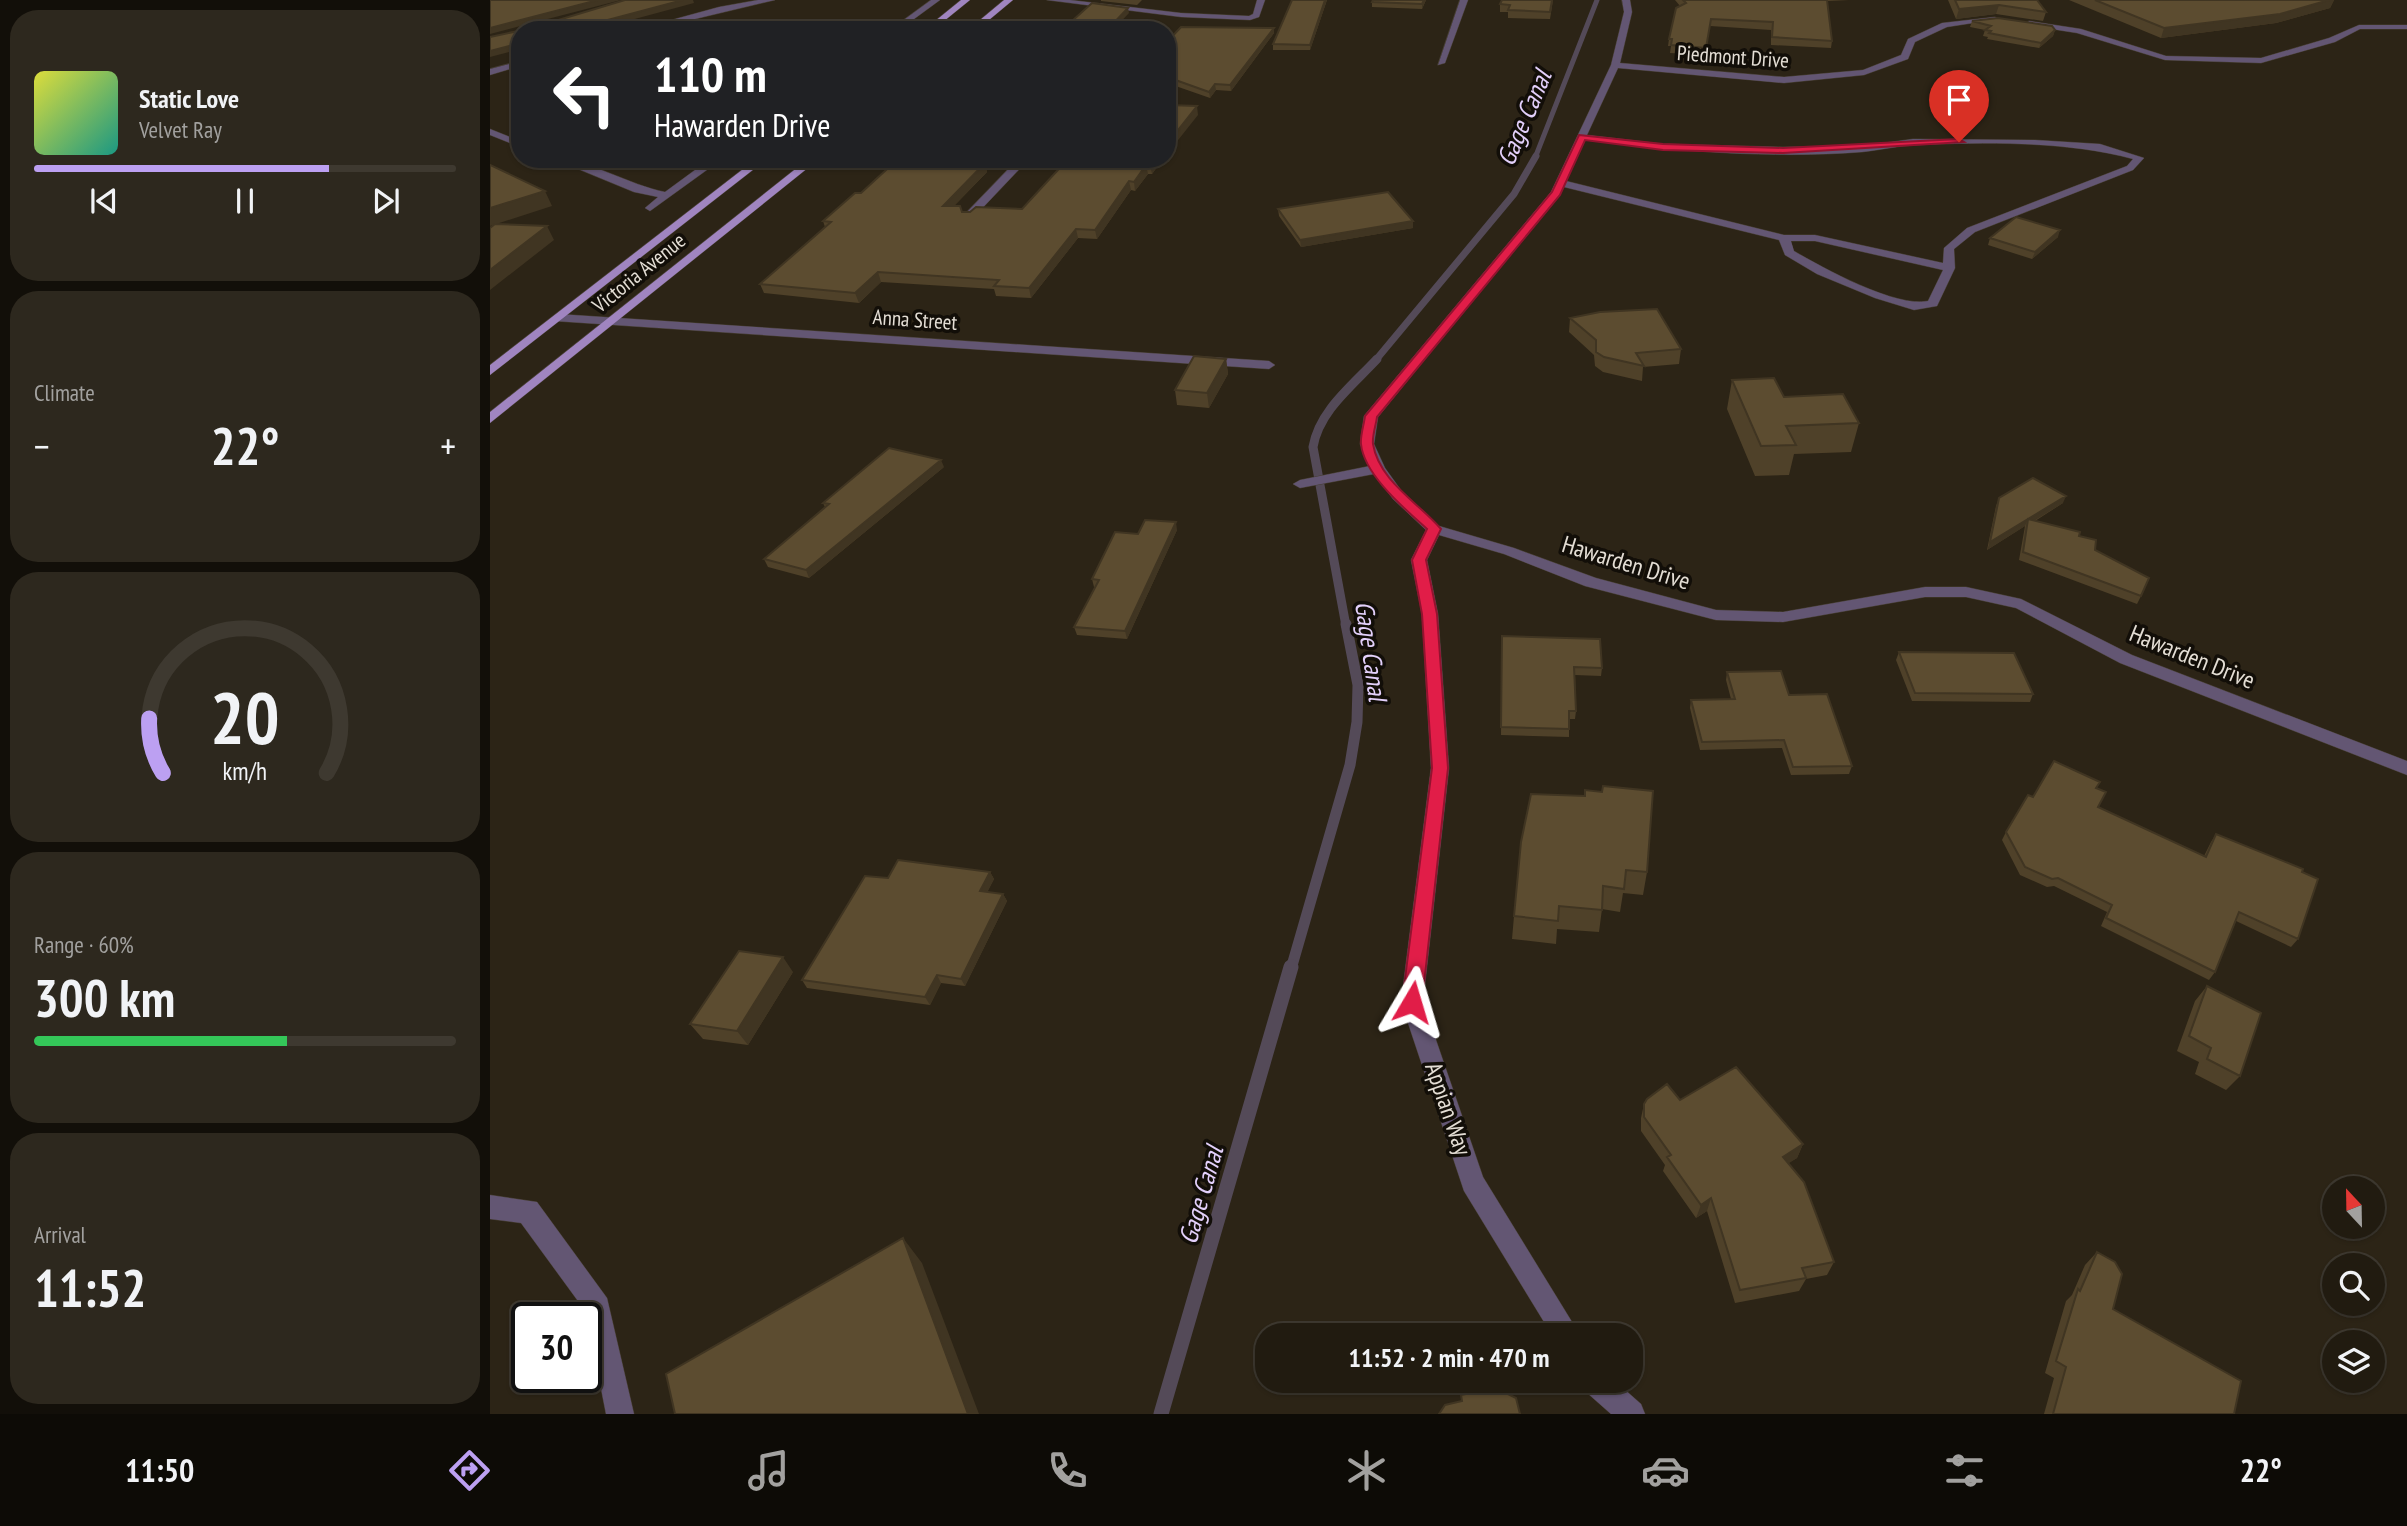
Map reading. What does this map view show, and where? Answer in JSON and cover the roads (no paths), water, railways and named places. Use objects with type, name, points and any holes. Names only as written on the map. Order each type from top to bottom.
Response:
[{"type":"main road","points":[[939,21],[966,0]]},
{"type":"main road","points":[[983,21],[1009,0]]},
{"type":"main road","name":"Victoria Avenue","points":[[490,370],[750,168]]},
{"type":"main road","name":"Victoria Avenue","points":[[490,419],[803,168]]},
{"type":"street","points":[[673,21],[719,9],[771,0]]},
{"type":"street","points":[[907,21],[936,0]]},
{"type":"street","points":[[1051,0],[1181,15],[1250,19],[1256,15],[1261,0]]},
{"type":"street","points":[[1441,63],[1464,0]]},
{"type":"street","name":"Hawarden Drive","points":[[1626,0],[1628,12],[1615,65],[1556,193],[1371,416],[1367,444],[1378,469],[1398,496],[1434,529],[1509,551],[1591,582],[1716,615],[1783,617],[1925,592],[1966,592],[2021,604],[2126,659],[2407,768]]},
{"type":"street","name":"Piedmont Drive","points":[[1615,65],[1784,80],[1864,72],[1905,57],[1911,41],[1945,25],[1996,19],[2010,21]]},
{"type":"street","points":[[2024,23],[2078,31],[2165,58],[2261,61],[2332,40],[2359,27],[2407,27]]},
{"type":"street","points":[[490,72],[511,66]]},
{"type":"street","points":[[490,132],[511,140]]},
{"type":"street","points":[[1582,137],[1663,147],[1783,150],[1862,149],[1913,142],[2035,143],[2100,147],[2139,158],[2130,168],[1972,230],[1949,248],[1949,268],[1933,304],[1918,307],[1879,296],[1821,272],[1790,253],[1784,238]]},
{"type":"street","points":[[582,168],[638,190],[664,195]]},
{"type":"street","points":[[650,208],[704,168]]},
{"type":"street","points":[[969,216],[1015,168]]},
{"type":"street","points":[[1561,183],[1784,238],[1815,238],[1949,268]]},
{"type":"street","name":"Anna Street","points":[[558,318],[1269,365]]},
{"type":"street","points":[[1300,484],[1378,469]]},
{"type":"street","name":"Appian Way","points":[[1434,529],[1419,560],[1430,614],[1440,768],[1412,1002],[1473,1183],[1560,1323]]},
{"type":"street","points":[[490,1207],[528,1211],[598,1307],[620,1414]]},
{"type":"street","points":[[1608,1393],[1631,1414]]},
{"type":"waterway","name":"Gage Canal","points":[[1535,157],[1597,0]]},
{"type":"waterway","name":"Gage Canal","points":[[1375,361],[1514,194],[1535,157]]},
{"type":"waterway","name":"Gage Canal","points":[[1346,626],[1313,447],[1316,434],[1329,410],[1375,361]]},
{"type":"waterway","name":"Gage Canal","points":[[1291,969],[1350,765],[1357,722],[1358,685],[1346,624]]},
{"type":"waterway","name":"Gage Canal","points":[[1161,1414],[1291,967]]}]
